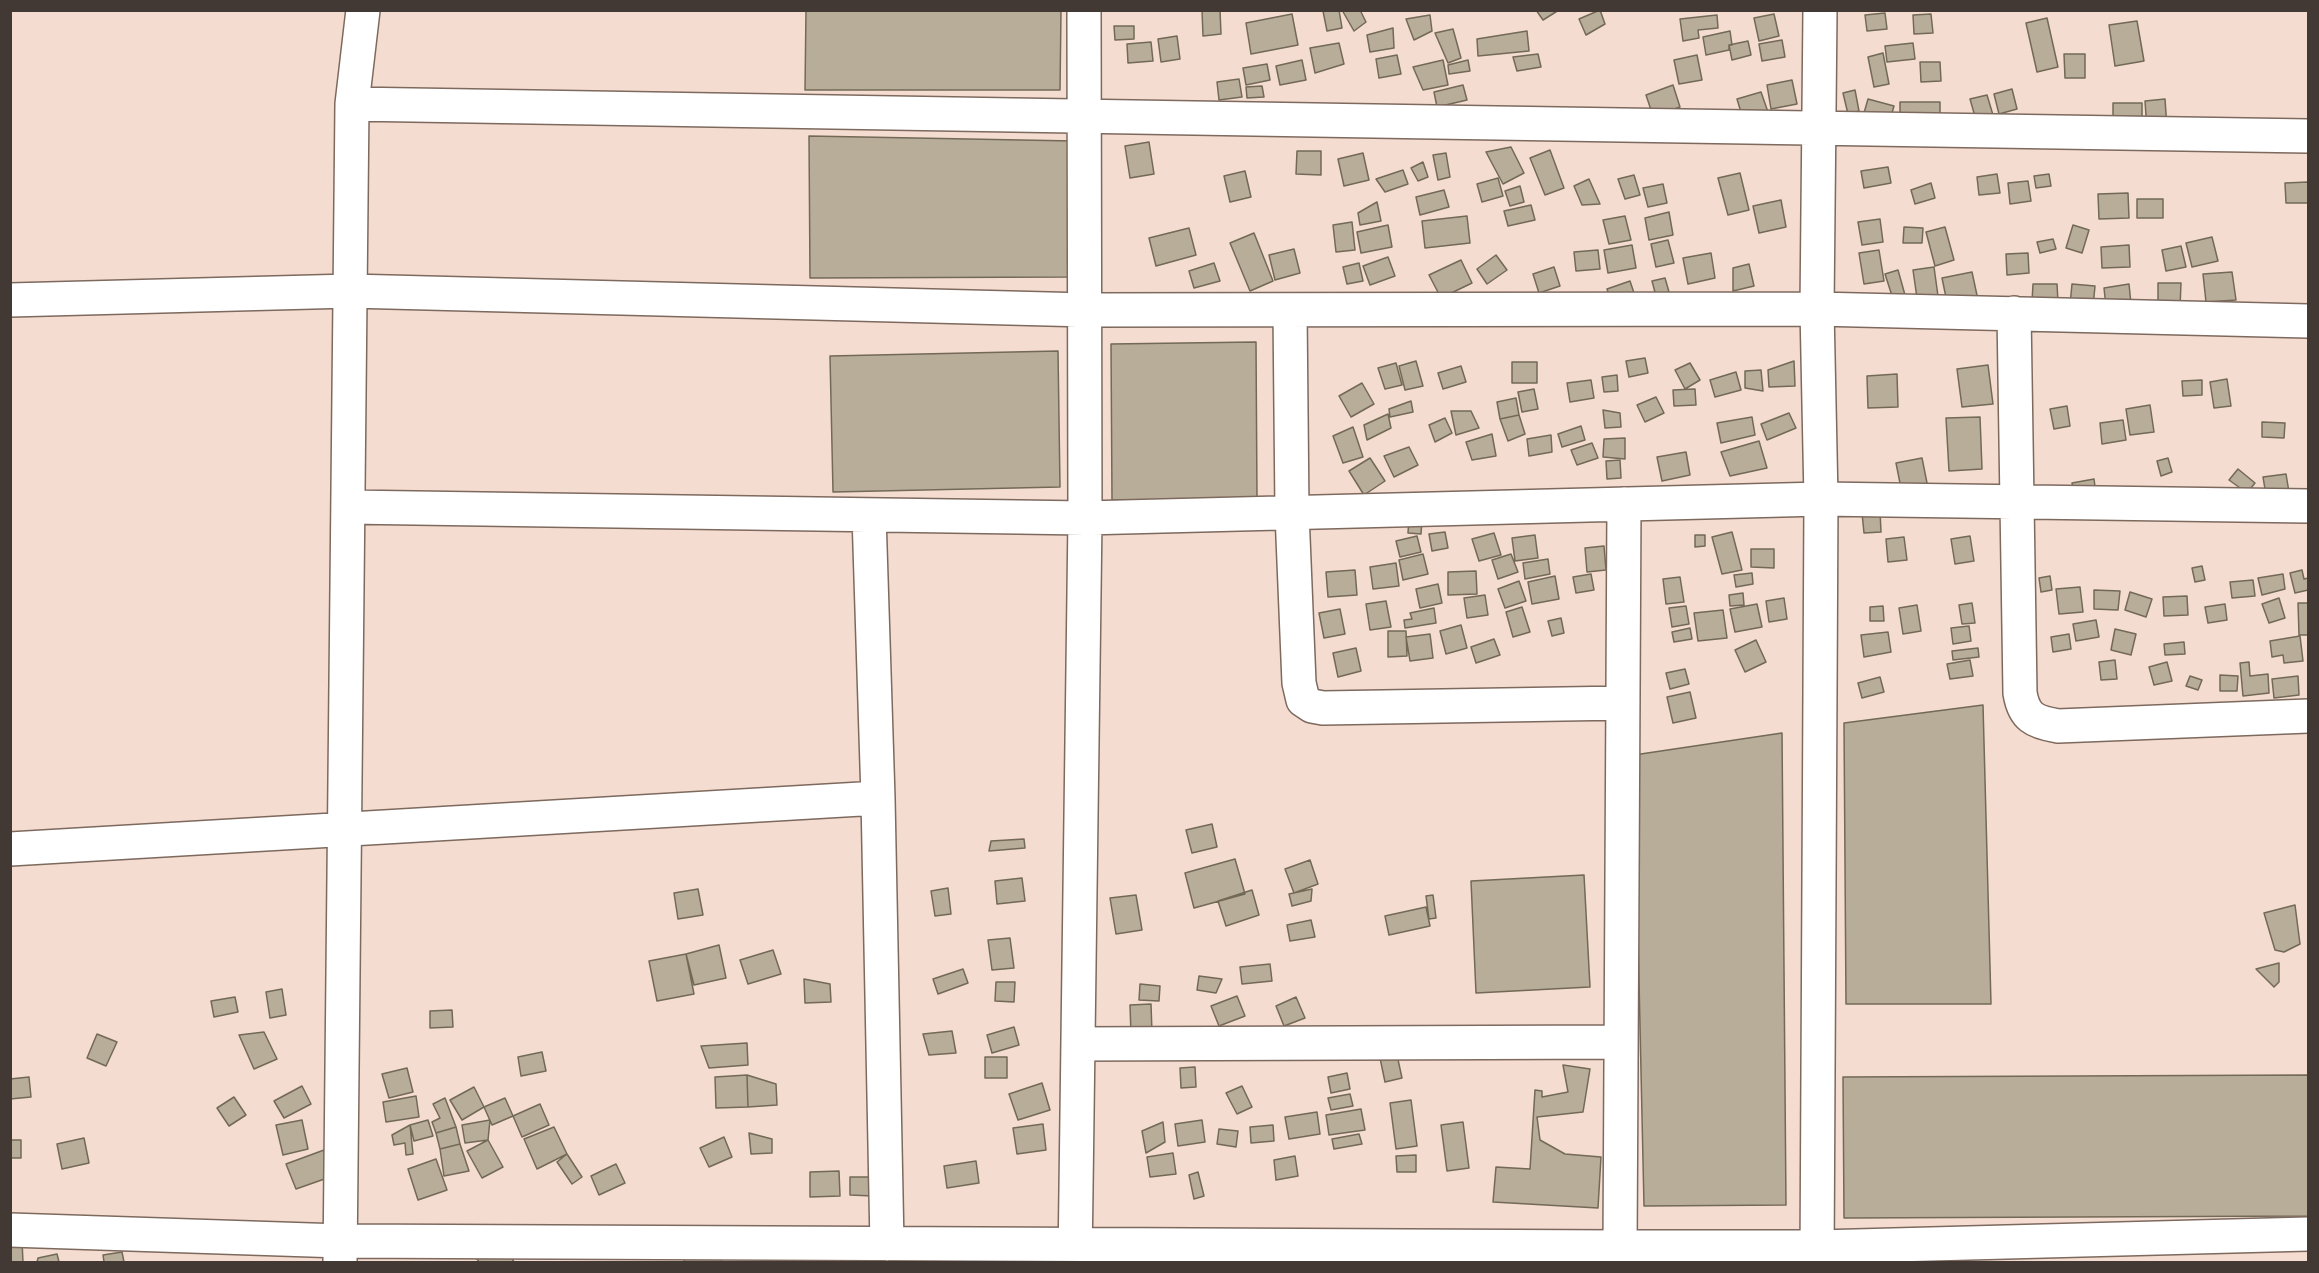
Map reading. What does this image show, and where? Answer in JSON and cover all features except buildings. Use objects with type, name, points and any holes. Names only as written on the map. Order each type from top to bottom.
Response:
[{"type":"street","points":[[341,1252],[352,104],[363,10]]},
{"type":"street","points":[[1076,1254],[1086,518],[1084,10]]},
{"type":"street","points":[[1817,1255],[1821,499],[1817,309],[1820,10]]},
{"type":"street","points":[[352,104],[1086,118],[2308,136]]},
{"type":"street","points":[[10,300],[350,291],[1086,310],[1817,309],[2308,321]]},
{"type":"street","points":[[1290,310],[1292,513],[1299,683],[1303,700],[1312,706],[1623,703]]},
{"type":"street","points":[[2014,313],[2020,693],[2023,708],[2032,719],[2058,726],[2308,716]]},
{"type":"street","points":[[348,507],[1086,518],[1821,499],[2308,506]]},
{"type":"street","points":[[1620,1247],[1624,504]]},
{"type":"street","points":[[869,515],[878,798],[887,1244]]},
{"type":"street","points":[[10,849],[878,798]]},
{"type":"street","points":[[1078,1044],[1621,1042]]},
{"type":"street","points":[[10,1230],[341,1252],[887,1244],[1076,1254],[1284,1254],[1620,1247],[1817,1255],[2308,1234]]}]
